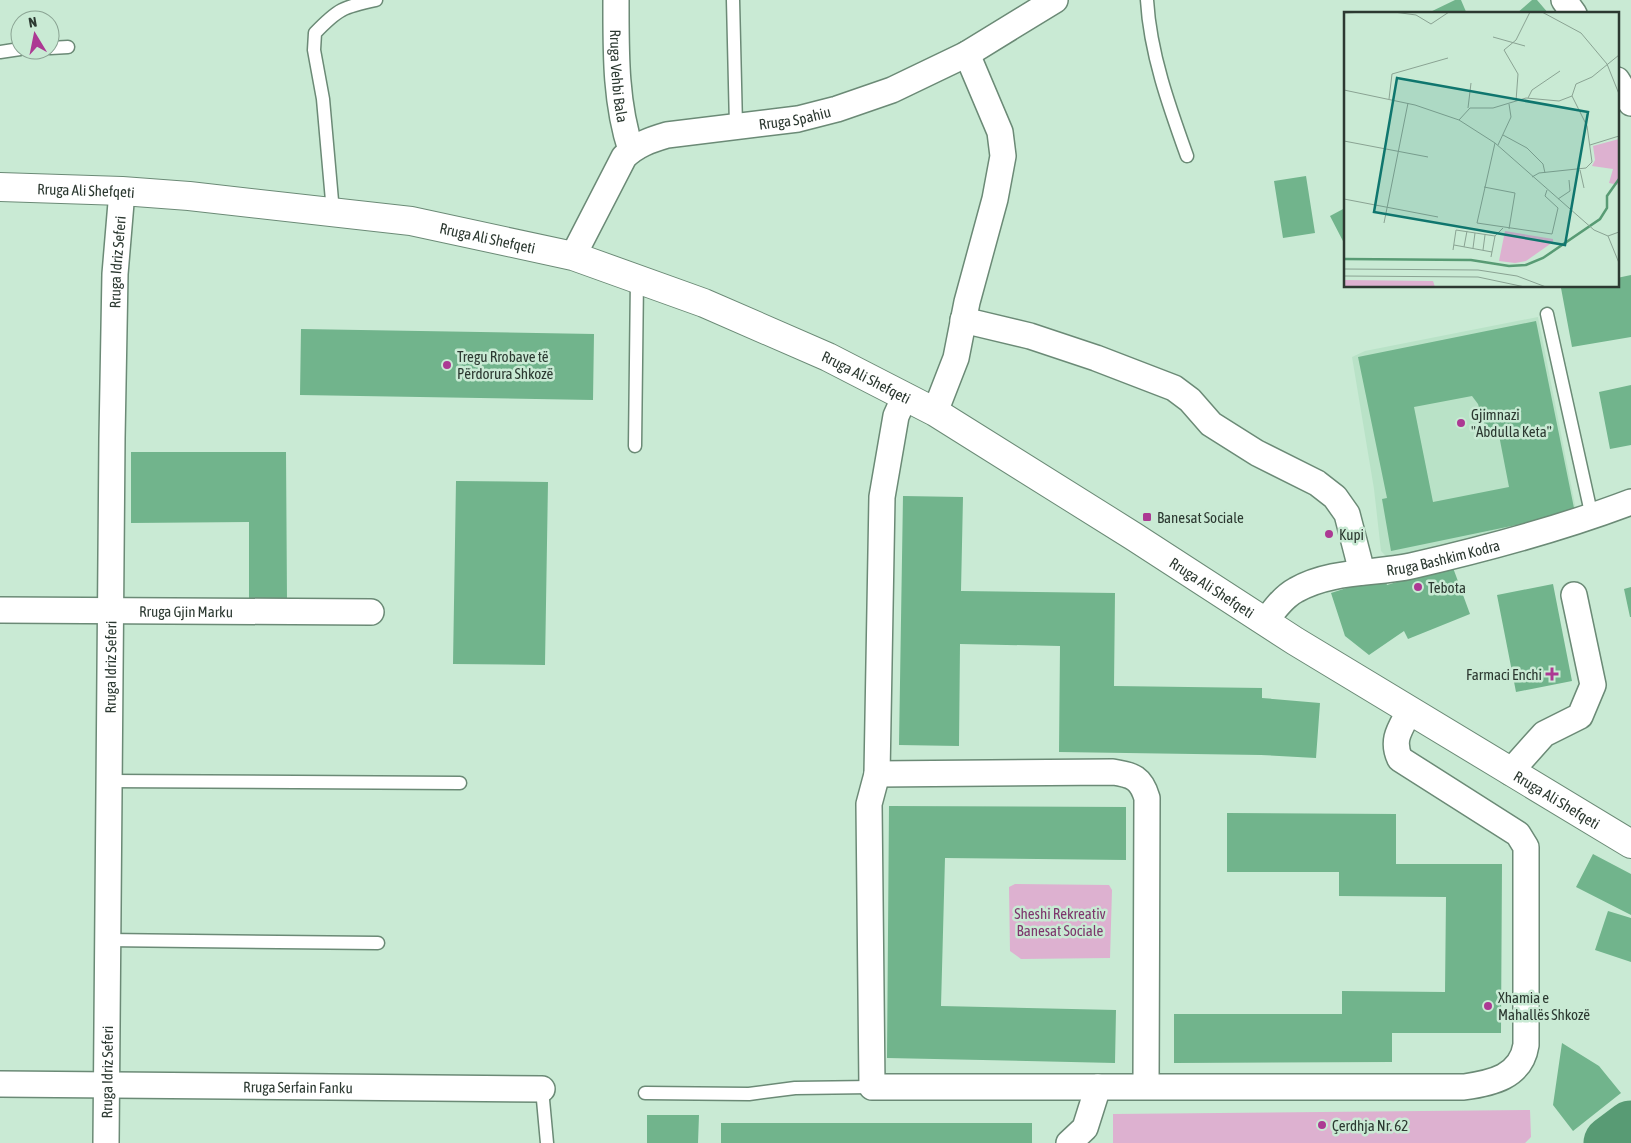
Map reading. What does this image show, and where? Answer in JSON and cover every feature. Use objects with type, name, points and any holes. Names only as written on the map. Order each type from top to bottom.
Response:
[{"type":"main road","name":"Rruga Ali Shefqeti","points":[[0,187],[122,191],[189,196],[428,225],[573,256],[637,277],[771,331],[934,412],[1409,712],[1631,844]]},
{"type":"street","name":"Rruga Vehbi Bala","points":[[616,0],[619,99],[624,127],[631,150]]},
{"type":"street","name":"Rruga Spahiu","points":[[573,256],[616,170],[631,150],[647,141],[667,134],[798,119],[837,109],[892,90],[967,54],[1015,10],[1055,0]]},
{"type":"street","points":[[1564,0],[1573,12]]},
{"type":"street","points":[[934,412],[956,358],[963,320],[985,241],[1003,156],[1000,132],[967,54]]},
{"type":"street","points":[[1618,82],[1631,103]]},
{"type":"street","name":"Rruga Idriz Seferi","points":[[106,1143],[109,611],[115,274],[122,191]]},
{"type":"street","points":[[963,320],[1030,336],[1096,358],[1174,388],[1190,400],[1211,424],[1258,453],[1317,483],[1335,497],[1347,514],[1362,572]]},
{"type":"street","points":[[905,396],[896,416],[882,497],[877,774],[869,804],[872,1087],[1464,1087],[1483,1084],[1501,1078],[1515,1070],[1524,1058],[1526,1045],[1526,847],[1518,834],[1400,759],[1395,749],[1395,738],[1409,712]]},
{"type":"street","name":"Rruga Bashkim Kodra","points":[[1264,622],[1278,605],[1295,590],[1324,580],[1362,572],[1410,566],[1592,517],[1631,502]]},
{"type":"street","points":[[1510,772],[1544,734],[1580,716],[1593,685],[1574,595]]},
{"type":"street","name":"Rruga Gjin Marku","points":[[0,610],[371,612]]},
{"type":"street","points":[[877,774],[1113,772],[1131,775],[1143,786],[1147,798],[1146,1086]]},
{"type":"street","name":"Rruga Serfain Fanku","points":[[0,1084],[542,1089]]},
{"type":"street","points":[[1069,1143],[1085,1128],[1098,1087]]},
{"type":"lane","points":[[333,212],[323,99],[314,50],[315,33],[334,13],[352,5],[376,0]]},
{"type":"lane","points":[[733,0],[736,126]]},
{"type":"lane","points":[[1147,0],[1154,46],[1171,112],[1186,156]]},
{"type":"lane","points":[[60,47],[68,47]]},
{"type":"lane","points":[[634,446],[637,277]]},
{"type":"lane","points":[[1547,314],[1592,517]]},
{"type":"lane","points":[[107,781],[460,783]]},
{"type":"lane","points":[[106,940],[378,943]]},
{"type":"lane","points":[[645,1093],[749,1094],[795,1088],[872,1087]]},
{"type":"lane","name":"Rruga Serfain Fanku","points":[[542,1089],[547,1143]]},
{"type":"shaded area","name":"Gjimnazi \"Abdulla Keta\"","points":[[1538,317],[1577,515],[1393,563],[1381,551],[1374,489],[1352,357],[1365,351]]},
{"type":"green space","name":"Sheshi Rekreativ Banesat Sociale","points":[[1015,884],[1109,885],[1112,890],[1110,958],[1021,959],[1010,951],[1009,887]]},
{"type":"green space","name":"Çerdhja Nr. 62","points":[[1530,1110],[1531,1137],[1525,1143],[1113,1143],[1113,1114]]},
{"type":"building","points":[[1455,0],[1461,0],[1466,12],[1430,12]]},
{"type":"building","points":[[1532,0],[1537,0],[1547,12],[1518,12]]},
{"type":"building","points":[[1306,176],[1315,233],[1283,238],[1274,181]]},
{"type":"building","points":[[1344,209],[1344,243],[1330,216]]},
{"type":"building","points":[[1631,275],[1631,337],[1572,347],[1561,288],[1618,288],[1618,278]]},
{"type":"building","name":"Gjimnazi \"Abdulla Keta\"","points":[[1536,321],[1575,513],[1391,551],[1382,499],[1387,498],[1358,357]],"holes":[[[1472,396],[1478,404],[1488,429],[1498,430],[1509,487],[1433,502],[1414,407]]]},
{"type":"building","name":"Tregu Rrobave të Përdorura Shkozë","points":[[301,329],[594,334],[593,400],[300,395]]},
{"type":"building","points":[[1631,385],[1631,445],[1610,449],[1599,392]]},
{"type":"building","points":[[131,452],[286,452],[287,599],[249,598],[249,522],[131,523]]},
{"type":"building","points":[[456,481],[548,482],[545,665],[453,664]]},
{"type":"building","points":[[903,496],[963,497],[961,591],[1115,593],[1114,686],[1262,688],[1262,698],[1320,703],[1316,758],[1261,755],[1059,752],[1060,646],[960,644],[959,746],[899,745]]},
{"type":"building","points":[[1452,565],[1470,614],[1408,639],[1404,631],[1369,655],[1345,636],[1331,593],[1384,576],[1387,585]]},
{"type":"building","points":[[1553,584],[1572,681],[1516,692],[1497,595]]},
{"type":"building","points":[[1631,587],[1631,617],[1630,617],[1624,589]]},
{"type":"building","points":[[889,806],[1126,807],[1126,860],[945,858],[941,1006],[1116,1010],[1115,1063],[887,1058]]},
{"type":"building","points":[[1227,813],[1396,814],[1396,864],[1502,864],[1501,1033],[1392,1033],[1392,1062],[1174,1063],[1174,1014],[1342,1014],[1342,991],[1445,992],[1446,897],[1339,896],[1339,872],[1227,872]]},
{"type":"building","points":[[1593,854],[1631,874],[1631,915],[1576,887]]},
{"type":"building","points":[[1608,911],[1631,918],[1631,962],[1595,950]]},
{"type":"building","points":[[1562,1043],[1599,1066],[1621,1093],[1573,1131],[1553,1105]]},
{"type":"building","points":[[647,1115],[699,1115],[698,1143],[647,1143]]},
{"type":"building","points":[[721,1123],[1032,1123],[1032,1143],[721,1143]]},
{"type":"waterway","points":[[1611,1143],[1631,1128]]},
{"type":"place","name":"Tregu Rrobave të Përdorura Shkozë","points":[[447,365]]},
{"type":"place","name":"Gjimnazi \"Abdulla Keta\"","points":[[1461,423]]},
{"type":"place","name":"Banesat Sociale","points":[[1147,517]]},
{"type":"place","name":"Kupi","points":[[1329,534]]},
{"type":"place","name":"Tebota","points":[[1418,587]]},
{"type":"place","name":"Farmaci Enchi","points":[[1552,674]]},
{"type":"place","name":"Xhamia e Mahallës Shkozë","points":[[1488,1006]]},
{"type":"place","name":"Çerdhja Nr. 62","points":[[1322,1125]]}]
